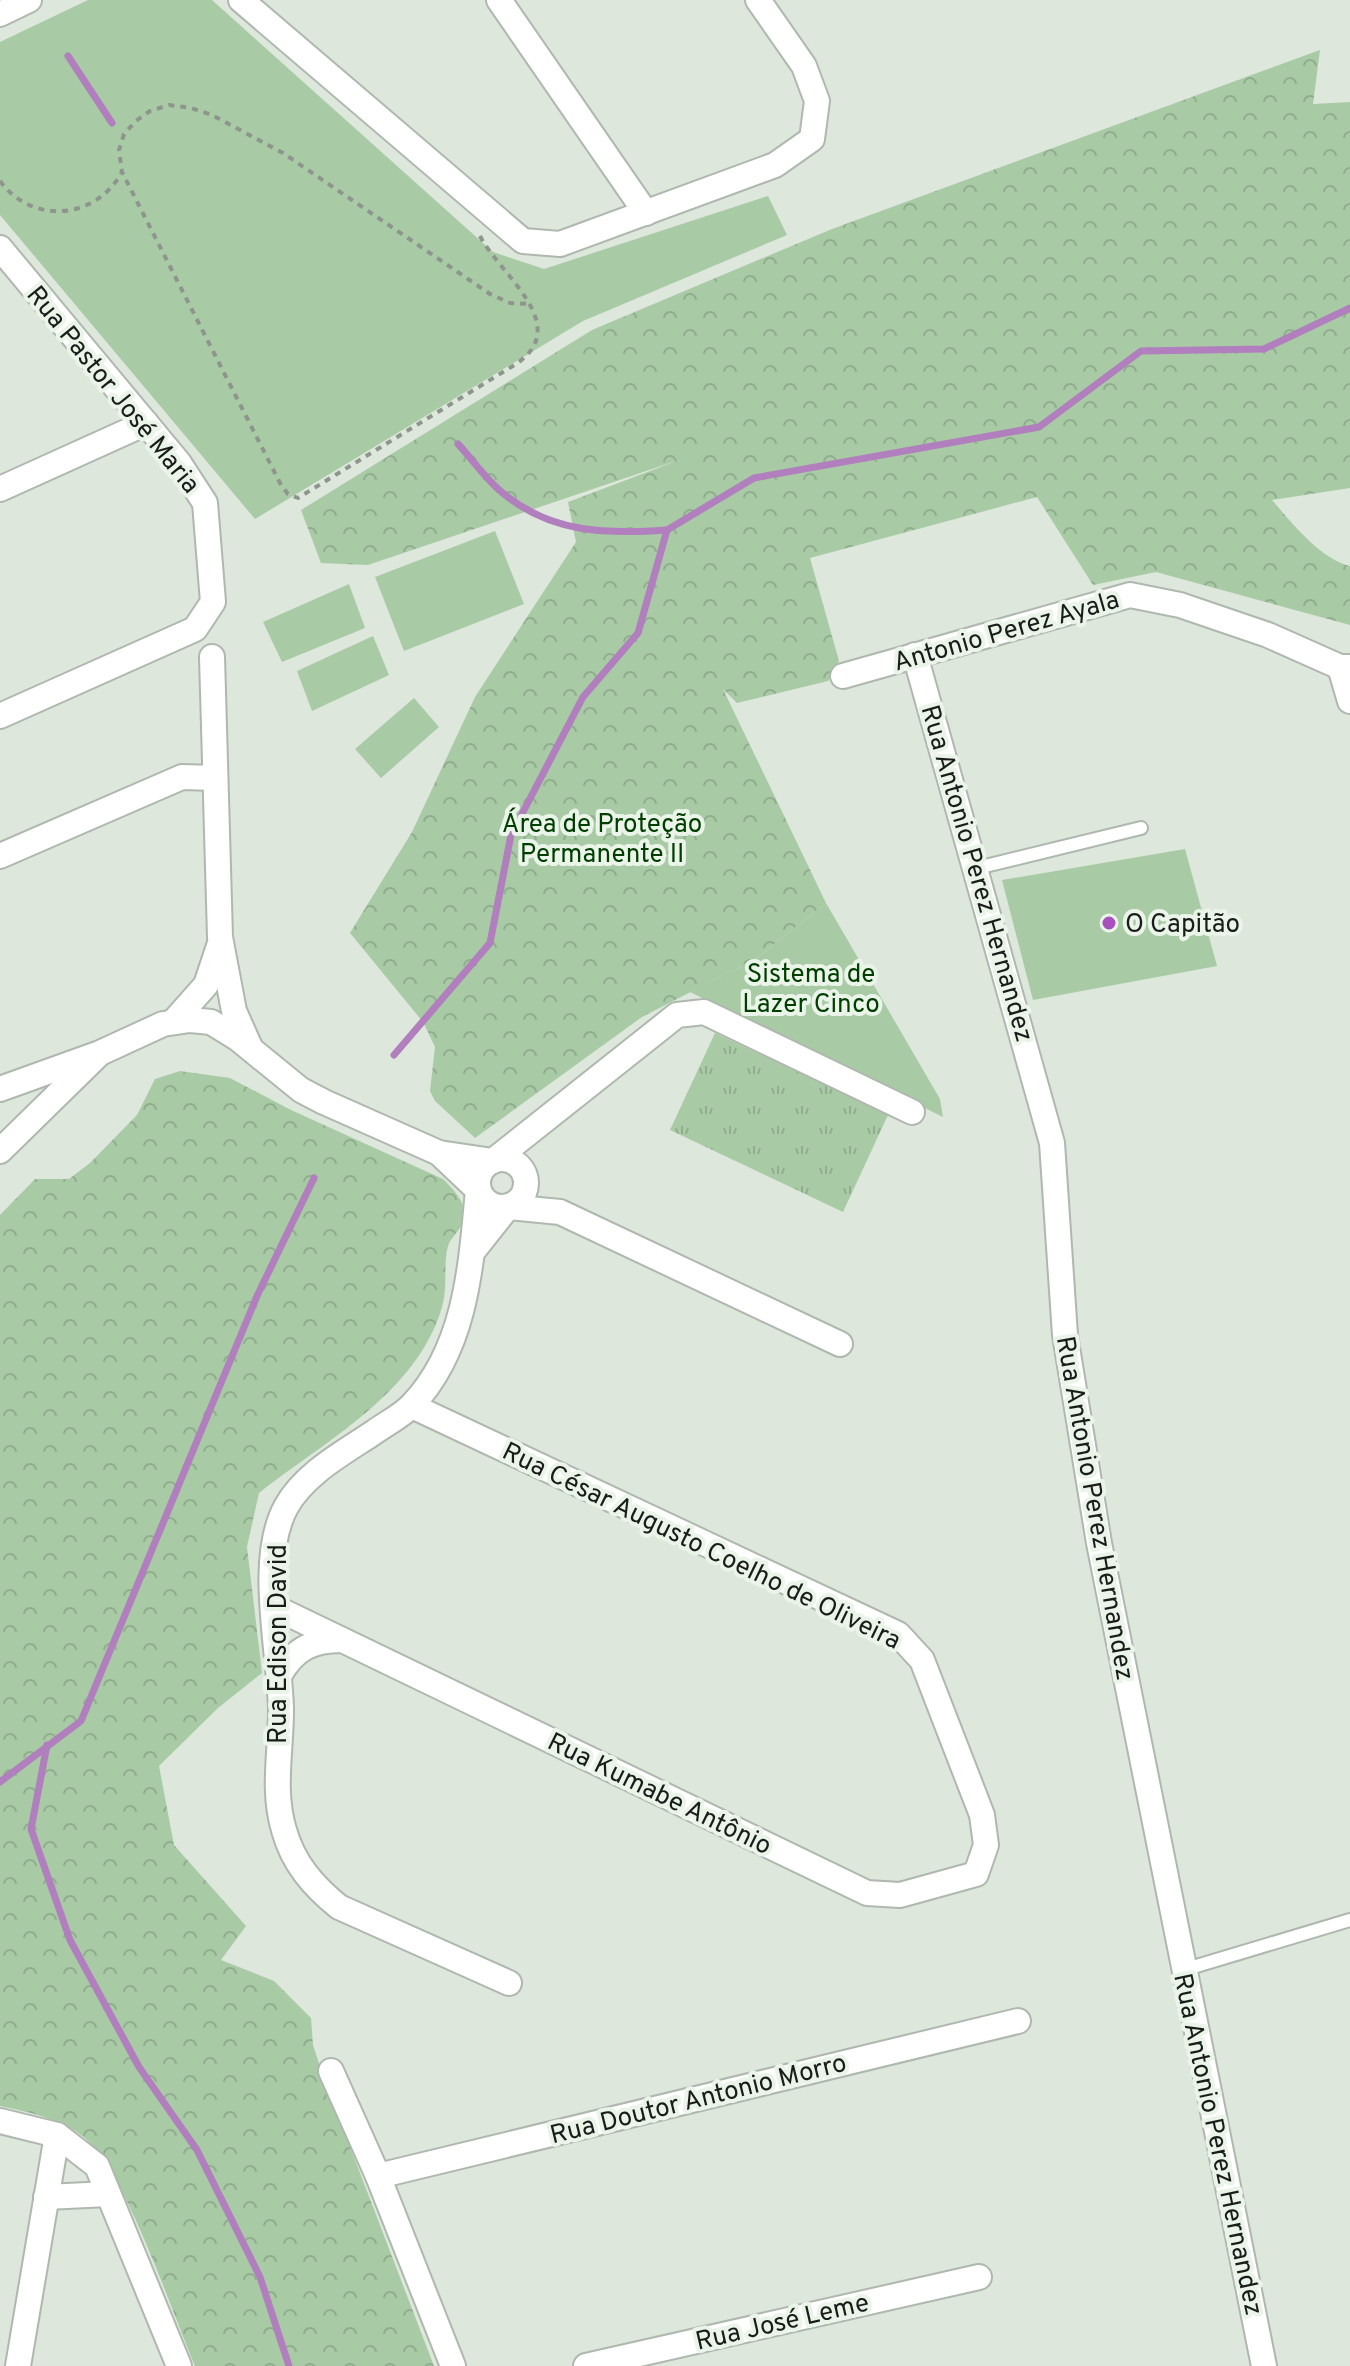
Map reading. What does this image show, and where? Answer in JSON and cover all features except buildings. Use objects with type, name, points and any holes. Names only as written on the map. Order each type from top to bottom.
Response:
[{"type":"street","points":[[0,14],[29,0]]},
{"type":"street","points":[[241,0],[523,241],[560,244],[775,165],[812,139],[817,101],[804,66],[758,0]]},
{"type":"street","points":[[499,0],[646,213]]},
{"type":"street","name":"Rua Pastor José Maria","points":[[0,716],[195,629],[213,602],[205,503],[179,463],[3,255]]},
{"type":"street","points":[[0,489],[146,423]]},
{"type":"street","name":"Antonio Perez Ayala","points":[[843,676],[1130,595],[1180,605],[1268,635],[1345,667]]},
{"type":"street","name":"Rua Antonio Perez Hernandez","points":[[915,655],[1052,1143],[1065,1335],[1099,1543],[1264,2366]]},
{"type":"street","points":[[212,657],[220,937],[233,1005],[244,1037],[256,1055]]},
{"type":"street","points":[[1345,667],[1350,701]]},
{"type":"street","points":[[0,856],[182,777],[215,778]]},
{"type":"street","points":[[174,1021],[206,985],[216,963],[220,937]]},
{"type":"street","points":[[0,1089],[100,1053],[174,1021],[229,1019],[233,1005]]},
{"type":"street","points":[[478,1190],[481,1171],[543,1123],[579,1090],[677,1015],[690,1011],[704,1012],[912,1112]]},
{"type":"street","points":[[211,1022],[301,1090],[439,1153],[493,1161],[508,1160],[560,1212]]},
{"type":"street","points":[[2,1141],[100,1053]]},
{"type":"street","points":[[508,1207],[523,1197],[525,1174],[543,1123]]},
{"type":"street","points":[[439,1153],[490,1205],[560,1212],[840,1344]]},
{"type":"street","name":"Rua Edison David","points":[[478,1190],[473,1251],[462,1317],[440,1365],[412,1406],[329,1463],[286,1506],[275,1534],[274,1607],[279,1676],[277,1805],[292,1854],[306,1875],[339,1907],[509,1983]]},
{"type":"street","name":"Rua Edison David","points":[[473,1251],[508,1207]]},
{"type":"street","name":"Rua César Augusto Coelho de Oliveira","points":[[412,1406],[898,1634],[922,1660],[982,1815],[986,1845],[982,1864]]},
{"type":"street","name":"Rua Kumabe Antônio","points":[[274,1607],[867,1893],[900,1895],[968,1878],[976,1874],[982,1864]]},
{"type":"street","points":[[279,1676],[289,1658],[306,1645],[342,1640]]},
{"type":"street","name":"Rua Doutor Antonio Morro","points":[[378,2176],[1018,2021]]},
{"type":"street","points":[[331,2071],[378,2176],[453,2366]]},
{"type":"street","points":[[0,2121],[57,2135],[97,2166],[179,2366]]},
{"type":"street","points":[[18,2366],[57,2135]]},
{"type":"street","points":[[46,2197],[108,2194]]},
{"type":"street","name":"Rua José Leme","points":[[586,2366],[979,2277]]},
{"type":"lane","points":[[977,868],[1141,828]]},
{"type":"lane","points":[[1183,1970],[1350,1920]]},
{"type":"path","points":[[476,228],[487,250],[530,304],[539,336],[526,357],[298,498],[288,494],[281,485],[122,172],[119,150],[124,134],[136,121],[169,105],[212,115],[283,153],[490,294],[510,303],[530,304]]},
{"type":"path","points":[[0,181],[23,205],[41,211],[62,211],[103,196],[122,172]]},
{"type":"green space","points":[[88,0],[212,0],[493,252],[544,269],[768,196],[787,235],[583,321],[255,519],[0,215],[0,42]]},
{"type":"green space","name":"Área de Proteção Permanente II","points":[[1320,50],[1313,104],[1350,102],[1350,488],[1272,500],[1317,548],[1350,566],[1350,625],[1156,572],[1093,585],[1037,497],[810,558],[839,661],[828,681],[737,703],[723,689],[826,903],[757,958],[642,1017],[475,1138],[435,1101],[430,1091],[435,1047],[423,1022],[350,933],[412,832],[475,697],[576,542],[568,502],[679,460],[368,565],[321,563],[301,510],[592,330],[832,229]]},
{"type":"green space","points":[[495,531],[524,604],[404,651],[375,577]]},
{"type":"green space","points":[[349,584],[365,628],[282,662],[263,622]]},
{"type":"green space","points":[[373,636],[389,675],[312,711],[297,671]]},
{"type":"green space","points":[[414,698],[439,727],[381,778],[355,749]]},
{"type":"green space","name":"O Capitão","points":[[1185,849],[1217,966],[1033,1000],[1002,880]]},
{"type":"green space","name":"Sistema de Lazer Cinco","points":[[826,903],[940,1099],[943,1117],[690,992],[757,958]]},
{"type":"green space","points":[[715,1033],[888,1115],[843,1212],[670,1130]]},
{"type":"green space","points":[[180,1071],[230,1078],[291,1110],[443,1179],[457,1194],[465,1213],[460,1228],[449,1243],[442,1307],[430,1338],[412,1365],[366,1413],[259,1493],[247,1547],[262,1673],[218,1708],[159,1766],[174,1845],[246,1926],[221,1960],[274,1981],[311,2018],[313,2045],[324,2079],[434,2366],[195,2366],[132,2212],[101,2157],[86,2139],[67,2126],[0,2106],[0,1215],[35,1179],[69,1179],[90,1163],[137,1115],[155,1079]]},
{"type":"waterway","points":[[68,56],[112,123]]},
{"type":"waterway","points":[[394,1055],[490,943],[511,835],[583,697],[638,633],[667,530],[754,478],[1039,427],[1141,351],[1264,349],[1350,308]]},
{"type":"waterway","points":[[458,444],[498,489],[542,517],[602,531],[667,530]]},
{"type":"waterway","points":[[0,1782],[81,1721],[257,1296],[314,1178]]},
{"type":"waterway","points":[[47,1745],[31,1829],[70,1940],[139,2067],[197,2150],[260,2277],[289,2366]]},
{"type":"place","name":"O Capitão","points":[[1109,923]]}]
